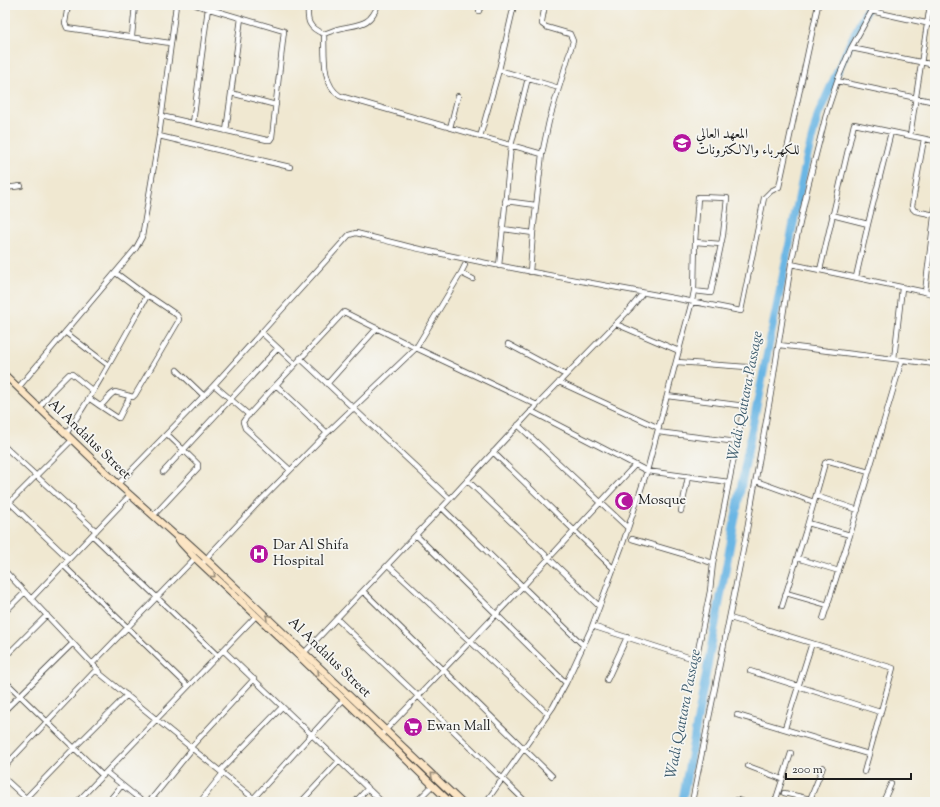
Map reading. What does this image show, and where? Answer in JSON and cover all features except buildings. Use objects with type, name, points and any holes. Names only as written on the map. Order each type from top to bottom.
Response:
[{"type":"main road","name":"Al Andalus Street","points":[[6,380],[18,388],[118,484],[154,515],[176,536],[180,543],[195,558],[256,616],[303,655],[386,730],[461,802]]},
{"type":"main road","name":"Al Andalus Street","points":[[176,536],[184,539],[206,559],[303,655],[344,699],[450,802]]},
{"type":"street","points":[[68,5],[65,23],[67,28],[132,36],[170,43]]},
{"type":"street","points":[[132,36],[135,5]]},
{"type":"street","points":[[18,388],[116,273],[136,248],[142,237],[159,136],[176,5]]},
{"type":"street","points":[[161,116],[269,140],[272,136],[285,32],[282,29],[196,5]]},
{"type":"street","points":[[308,5],[309,22],[312,27],[324,34]]},
{"type":"street","points":[[324,34],[336,29],[367,22],[372,17],[378,5]]},
{"type":"street","points":[[479,11],[481,5]]},
{"type":"street","points":[[480,137],[499,70],[514,5]]},
{"type":"street","points":[[530,272],[542,154],[549,120],[573,41],[570,34],[546,27],[542,24],[545,5]]},
{"type":"street","points":[[118,484],[204,396],[349,235],[356,233],[427,251],[499,266],[741,311],[764,198],[771,191],[779,187],[818,5]]},
{"type":"street","points":[[692,802],[730,618],[756,481],[791,264],[808,186],[827,111],[837,81],[851,48],[875,5]]},
{"type":"street","points":[[910,136],[930,5]]},
{"type":"street","points":[[194,123],[208,8]]},
{"type":"street","points":[[871,11],[935,25]]},
{"type":"street","points":[[226,131],[241,18]]},
{"type":"street","points":[[324,34],[326,78],[332,90],[336,94],[542,154]]},
{"type":"street","points":[[851,48],[935,65]]},
{"type":"street","points":[[499,70],[559,88]]},
{"type":"street","points":[[499,266],[511,146],[528,78]]},
{"type":"street","points":[[837,81],[935,102]]},
{"type":"street","points":[[231,93],[276,105]]},
{"type":"street","points":[[450,128],[458,96]]},
{"type":"street","points":[[820,270],[854,124],[935,141]]},
{"type":"street","points":[[856,277],[891,132]]},
{"type":"street","points":[[159,136],[290,167]]},
{"type":"street","points":[[924,139],[912,206],[915,211],[934,215]]},
{"type":"street","points":[[5,188],[21,186]]},
{"type":"street","points":[[486,802],[548,714],[566,683],[592,626],[614,569],[647,471],[677,362],[694,291],[698,197],[727,198],[725,222],[711,293],[694,291]]},
{"type":"street","points":[[505,201],[536,205]]},
{"type":"street","points":[[925,292],[935,208]]},
{"type":"street","points":[[832,215],[868,224]]},
{"type":"street","points":[[502,229],[533,233]]},
{"type":"street","points":[[695,242],[721,244]]},
{"type":"street","points":[[791,264],[935,295]]},
{"type":"street","points":[[202,564],[290,470],[352,408],[416,348],[466,265]]},
{"type":"street","points":[[100,406],[115,392],[133,397],[135,395],[178,322],[177,315],[147,296],[116,273]]},
{"type":"street","points":[[461,273],[473,279]]},
{"type":"street","points":[[894,359],[902,288]]},
{"type":"street","points":[[303,655],[531,411],[616,324],[644,293]]},
{"type":"street","points":[[66,434],[90,399],[93,391],[147,296]]},
{"type":"street","points":[[290,470],[245,428],[243,422],[300,358],[344,312],[537,405]]},
{"type":"street","points":[[616,324],[679,351]]},
{"type":"street","points":[[328,384],[377,328]]},
{"type":"street","points":[[65,332],[108,365]]},
{"type":"street","points":[[262,333],[295,364]]},
{"type":"street","points":[[508,344],[566,375]]},
{"type":"street","points":[[779,345],[935,364]]},
{"type":"street","points":[[163,472],[278,348]]},
{"type":"street","points":[[300,358],[450,499]]},
{"type":"street","points":[[823,619],[858,510],[902,360]]},
{"type":"street","points":[[592,626],[691,658],[694,658],[696,655],[710,591],[713,563],[751,373],[750,369],[747,367],[677,362]]},
{"type":"street","points":[[178,370],[204,396]]},
{"type":"street","points":[[39,408],[69,374],[72,374],[93,391]]},
{"type":"street","points":[[559,382],[658,430],[737,442]]},
{"type":"street","points":[[214,385],[249,415]]},
{"type":"street","points":[[276,385],[327,433]]},
{"type":"street","points":[[90,399],[120,418],[130,396]]},
{"type":"street","points":[[668,396],[745,406]]},
{"type":"street","points":[[531,411],[647,471],[729,482]]},
{"type":"street","points":[[518,425],[628,528]]},
{"type":"street","points":[[154,515],[198,468],[198,464],[167,434]]},
{"type":"street","points":[[5,507],[72,440]]},
{"type":"street","points":[[5,447],[94,533],[157,598],[218,656]]},
{"type":"street","points":[[494,452],[614,569]]},
{"type":"street","points":[[782,606],[825,463],[829,461],[869,472]]},
{"type":"street","points":[[381,735],[635,465]]},
{"type":"street","points":[[681,511],[688,476]]},
{"type":"street","points":[[467,480],[599,606]]},
{"type":"street","points":[[756,481],[814,502]]},
{"type":"street","points":[[31,599],[130,495]]},
{"type":"street","points":[[816,496],[858,510]]},
{"type":"street","points":[[5,498],[69,559]]},
{"type":"street","points":[[442,508],[583,645]]},
{"type":"street","points":[[808,523],[850,535]]},
{"type":"street","points":[[416,535],[566,683]]},
{"type":"street","points":[[632,539],[713,563]]},
{"type":"street","points":[[92,664],[195,558]]},
{"type":"street","points":[[797,558],[839,571]]},
{"type":"street","points":[[63,565],[188,686]]},
{"type":"street","points":[[388,565],[548,714]]},
{"type":"street","points":[[5,571],[100,672],[221,772],[251,800],[258,802]]},
{"type":"street","points":[[363,591],[552,776]]},
{"type":"street","points":[[5,612],[25,592]]},
{"type":"street","points":[[786,593],[828,605]]},
{"type":"street","points":[[5,658],[46,616]]},
{"type":"street","points":[[77,802],[256,616]]},
{"type":"street","points":[[730,618],[893,668],[864,772]]},
{"type":"street","points":[[337,619],[526,802]]},
{"type":"street","points":[[607,680],[627,637]]},
{"type":"street","points":[[5,710],[73,643]]},
{"type":"street","points":[[785,728],[812,643]]},
{"type":"street","points":[[223,650],[382,802]]},
{"type":"street","points":[[750,671],[880,712]]},
{"type":"street","points":[[5,766],[94,672],[100,672]]},
{"type":"street","points":[[149,802],[191,748],[254,679]]},
{"type":"street","points":[[5,681],[74,748],[104,774],[122,785],[143,802]]},
{"type":"street","points":[[24,800],[127,695]]},
{"type":"street","points":[[251,800],[344,699]]},
{"type":"street","points":[[200,802],[221,772],[282,707]]},
{"type":"street","points":[[737,715],[785,728],[868,754]]},
{"type":"street","points":[[774,802],[791,753]]},
{"type":"street","points":[[301,802],[338,761]]},
{"type":"street","points":[[748,766],[782,779]]},
{"type":"street","points":[[784,793],[810,801],[823,767]]},
{"type":"street","points":[[5,779],[24,800],[30,802]]},
{"type":"street","points":[[883,802],[891,784]]},
{"type":"street","points":[[108,802],[122,785]]},
{"type":"street","points":[[416,802],[433,785]]},
{"type":"street","points":[[355,802],[368,788]]},
{"type":"street","points":[[737,800],[744,802]]},
{"type":"waterway","name":"Wadi Qattara Passage","points":[[682,802],[751,434],[806,161],[818,115],[869,5]]},
{"type":"place","name":"المعهد العالي للكهرباء والالكترونات","points":[[682,143]]},
{"type":"place","name":"Mosque","points":[[624,501]]},
{"type":"place","name":"Dar Al Shifa Hospital","points":[[259,554]]},
{"type":"place","name":"Ewan Mall","points":[[413,727]]}]
